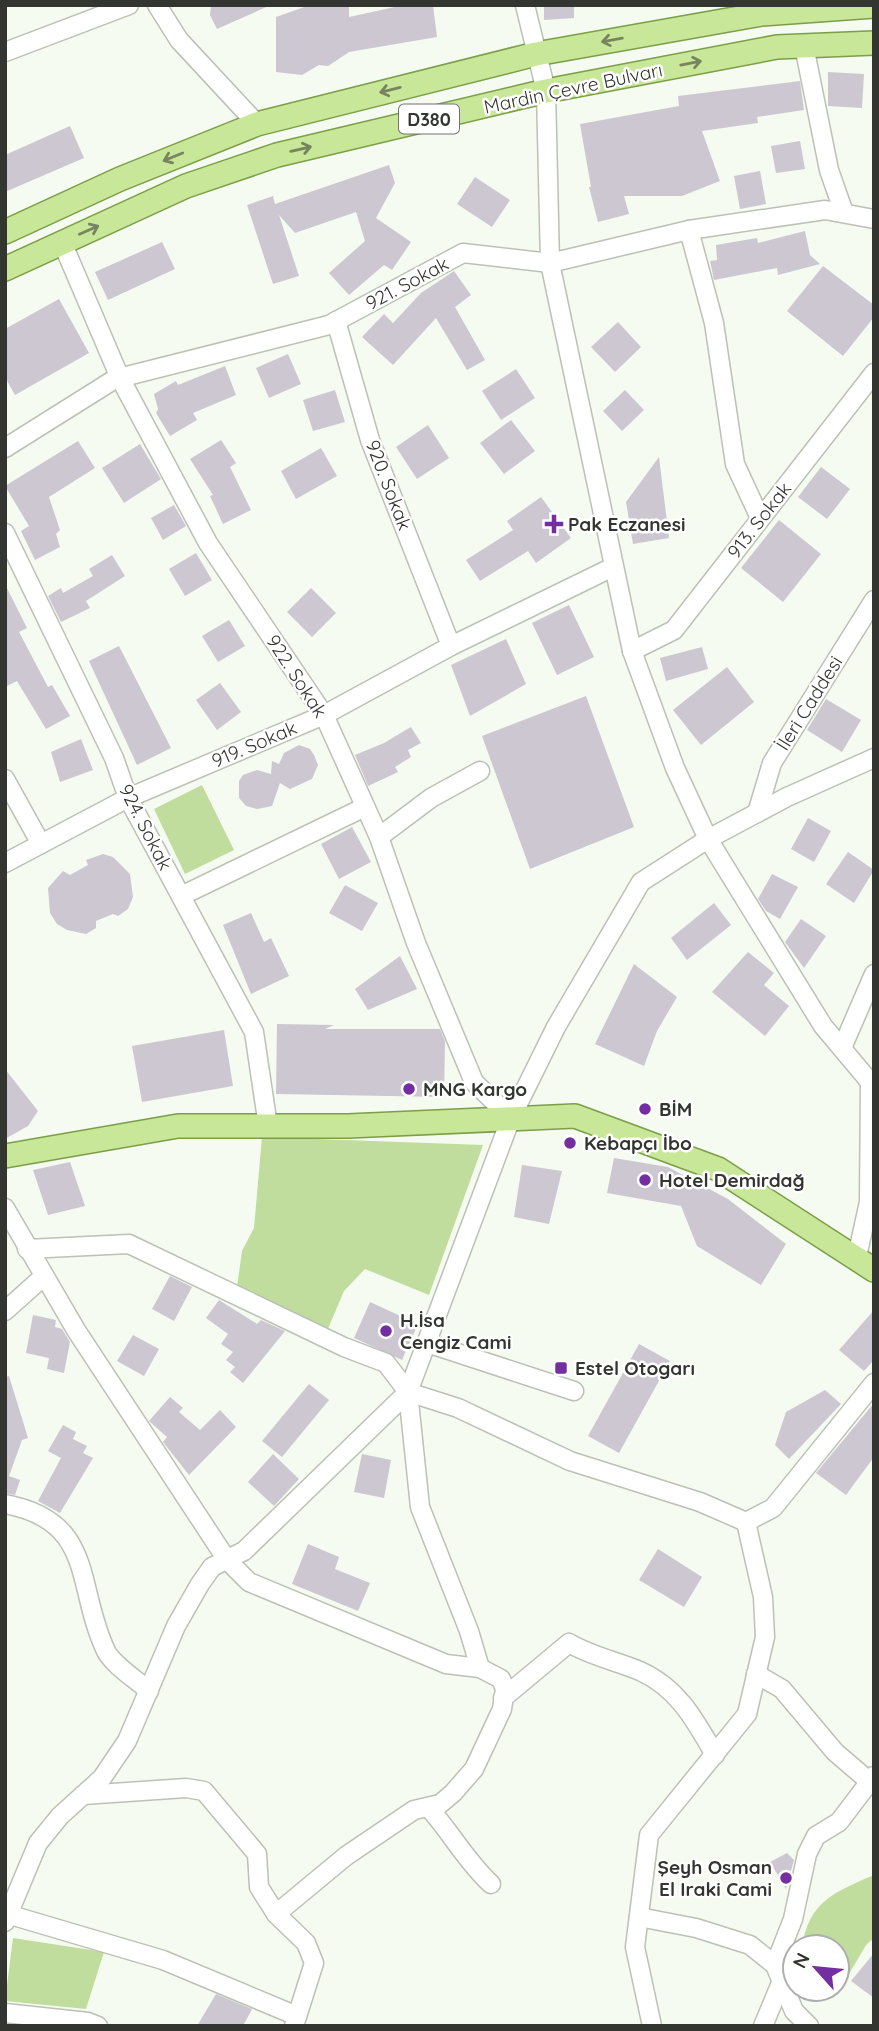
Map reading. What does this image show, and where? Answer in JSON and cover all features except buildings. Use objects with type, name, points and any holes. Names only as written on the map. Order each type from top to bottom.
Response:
[{"type":"main road","name":"Mardin Çevre Bulvarı","points":[[5,232],[120,179],[257,124],[536,54],[762,14],[805,8],[874,6]]},
{"type":"main road","name":"Mardin Çevre Bulvarı","points":[[5,269],[186,186],[277,155],[546,91],[777,47],[874,43]]},
{"type":"main road","points":[[5,1156],[178,1126],[268,1126],[575,1116],[718,1169],[865,1266],[863,1280],[874,1289]]},
{"type":"street","points":[[5,51],[129,5]]},
{"type":"street","points":[[157,5],[179,40],[257,124]]},
{"type":"street","points":[[525,5],[546,91],[550,263],[632,651],[675,768],[708,839],[823,1027],[870,1082],[869,1202],[865,1266]]},
{"type":"street","points":[[804,46],[830,170],[844,213]]},
{"type":"street","name":"921. Sokak","points":[[5,448],[120,378],[337,321],[463,253],[550,263],[689,230],[825,210],[874,219]]},
{"type":"street","points":[[689,230],[713,323],[735,464],[760,518]]},
{"type":"street","name":"922. Sokak","points":[[62,242],[120,378],[208,543],[324,715],[379,837],[416,943],[474,1082],[511,1118]]},
{"type":"street","name":"920. Sokak","points":[[337,321],[370,440],[451,646]]},
{"type":"street","name":"913. Sokak","points":[[632,651],[674,630],[874,373]]},
{"type":"street","name":"924. Sokak","points":[[5,533],[114,758],[128,798],[254,1032],[268,1126]]},
{"type":"street","name":"919. Sokak","points":[[5,863],[128,798],[324,715],[451,646],[613,567]]},
{"type":"street","name":"İleri Caddesi","points":[[757,813],[772,763],[874,600]]},
{"type":"street","points":[[83,1795],[186,1788],[204,1791],[257,1854],[259,1887],[276,1914],[306,1943],[314,1963],[296,2021],[163,1960],[6,1918],[38,1843],[60,1815],[102,1778],[127,1741],[176,1626],[212,1567],[244,1551],[408,1392],[511,1118],[556,1027],[641,882],[708,839],[874,758]]},
{"type":"street","points":[[379,837],[431,798],[480,771]]},
{"type":"street","points":[[5,779],[41,844]]},
{"type":"street","points":[[181,896],[366,807]]},
{"type":"street","points":[[842,1048],[874,974]]},
{"type":"street","points":[[5,1208],[43,1277],[227,1560],[249,1582],[446,1664],[480,1668],[501,1679],[502,1709],[474,1769],[440,1804],[414,1810],[346,1856],[276,1914]]},
{"type":"street","points":[[27,1248],[129,1244],[179,1271],[344,1347],[386,1363],[408,1392],[420,1507],[469,1631],[480,1668]]},
{"type":"street","points":[[5,1311],[43,1277]]},
{"type":"street","points":[[426,1343],[574,1391]]},
{"type":"street","points":[[408,1392],[458,1408],[570,1461],[700,1503],[746,1522],[774,1508],[874,1383]]},
{"type":"street","points":[[5,1504],[31,1509],[54,1522],[77,1553],[107,1653],[149,1691]]},
{"type":"street","points":[[652,2026],[635,1947],[649,1835],[747,1714],[765,1637],[763,1597],[746,1522]]},
{"type":"street","points":[[503,1698],[569,1643],[641,1672],[675,1694],[692,1713],[715,1755]]},
{"type":"street","points":[[756,1674],[782,1689],[835,1752],[872,1779],[839,1822],[816,1836],[807,1854],[793,1919],[775,1965]]},
{"type":"street","points":[[428,1807],[444,1824],[456,1846],[491,1884]]},
{"type":"street","points":[[639,1917],[696,1928],[750,1945],[775,1965],[781,1983],[763,2026]]},
{"type":"street","points":[[790,2003],[794,2011],[809,2026]]},
{"type":"street","points":[[5,2013],[88,2022],[98,2026]]},
{"type":"green space","points":[[202,785],[234,850],[185,874],[154,809]]},
{"type":"green space","points":[[262,1137],[483,1145],[429,1295],[365,1269],[344,1291],[327,1331],[237,1287],[242,1251],[254,1228]]},
{"type":"green space","points":[[874,1875],[874,1938],[866,1945],[851,1971],[851,1933],[806,1933],[818,1908],[847,1887]]},
{"type":"green space","points":[[13,1938],[104,1952],[86,2009],[5,2001]]},
{"type":"place","name":"Pak Eczanesi","points":[[554,524]]},
{"type":"place","name":"MNG Kargo","points":[[409,1089]]},
{"type":"place","name":"BİM","points":[[645,1109]]},
{"type":"place","name":"Kebapçı İbo","points":[[570,1143]]},
{"type":"place","name":"Hotel Demirdağ","points":[[645,1180]]},
{"type":"place","name":"H.İsa Cengiz Cami","points":[[386,1331]]},
{"type":"place","name":"Estel Otogarı","points":[[561,1368]]},
{"type":"place","name":"Şeyh Osman El Iraki Cami","points":[[786,1878]]}]
